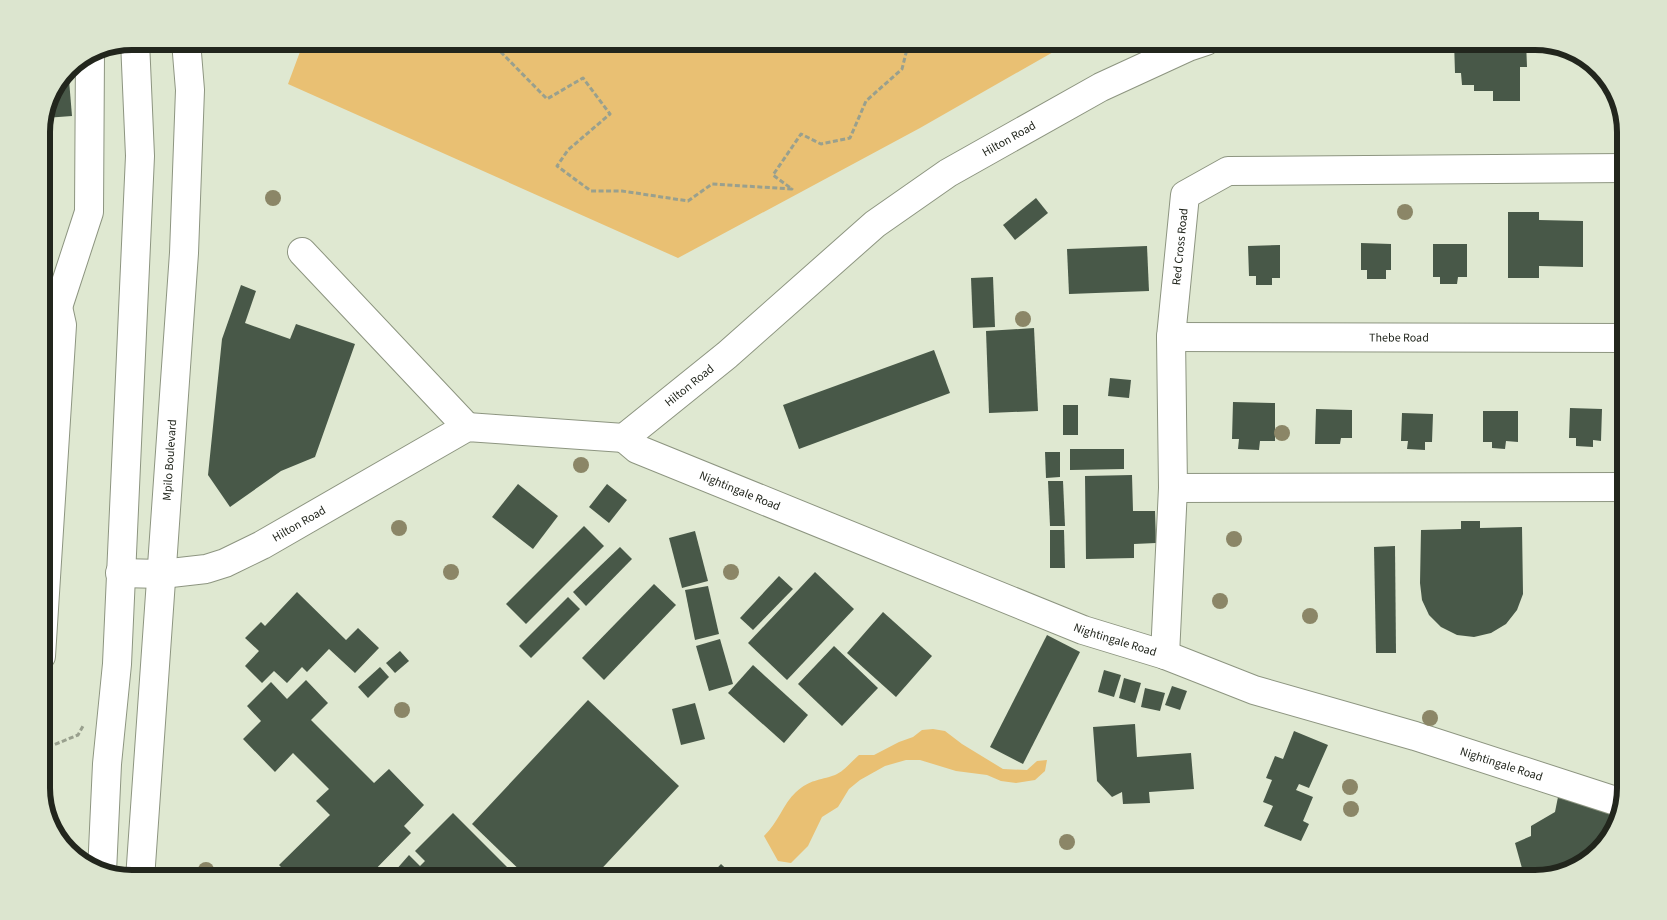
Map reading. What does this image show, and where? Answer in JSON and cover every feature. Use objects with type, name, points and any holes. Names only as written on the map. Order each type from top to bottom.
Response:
[{"type":"main road","points":[[102,865],[107,764],[117,664],[140,156],[135,50]]},
{"type":"main road","name":"Mpilo Boulevard","points":[[141,870],[184,253],[190,90],[187,50]]},
{"type":"main road","name":"Hilton Road","points":[[624,438],[727,354],[875,224],[948,173],[1100,87],[1181,50]]},
{"type":"main road","points":[[50,524],[62,325],[50,301],[89,212],[90,62]]},
{"type":"main road","name":"Red Cross Road","points":[[1165,655],[1173,488],[1171,337],[1185,195],[1228,171],[1617,168]]},
{"type":"main road","points":[[302,252],[467,427],[624,438]]},
{"type":"main road","name":"Thebe Road","points":[[1171,337],[1617,338]]},
{"type":"main road","name":"Hilton Road","points":[[120,573],[162,574],[206,569],[225,563],[262,545],[467,427]]},
{"type":"main road","name":"Nightingale Road","points":[[624,438],[637,449],[1083,630],[1165,655],[1254,690],[1415,736],[1615,801]]},
{"type":"main road","points":[[1173,488],[1617,487]]},
{"type":"path","points":[[499,50],[547,99],[583,78],[610,114],[568,150],[557,166],[591,191],[622,192],[688,201],[712,184],[792,189],[773,175],[801,134],[822,144],[850,138],[866,101],[902,69],[907,50]]},
{"type":"shaded area","points":[[301,50],[1057,50],[920,128],[678,258],[288,84]]},
{"type":"shaded area","points":[[922,730],[945,731],[962,744],[1003,769],[1027,770],[1037,761],[1047,760],[1045,771],[1035,780],[1016,783],[1001,781],[987,775],[956,771],[920,760],[906,760],[885,766],[860,780],[849,789],[838,807],[822,817],[808,846],[791,863],[778,861],[764,836],[796,792],[810,782],[838,774],[859,755],[874,755],[913,737]]},
{"type":"building","points":[[1454,50],[1526,50],[1527,67],[1520,67],[1520,101],[1493,101],[1493,91],[1474,91],[1474,85],[1462,85],[1461,73],[1455,73]]},
{"type":"building","points":[[69,80],[72,116],[52,117],[58,96]]},
{"type":"building","points":[[1036,198],[1048,213],[1015,240],[1003,225]]},
{"type":"building","points":[[1508,212],[1539,212],[1539,220],[1583,221],[1583,267],[1539,266],[1539,278],[1508,278]]},
{"type":"building","points":[[1361,243],[1391,244],[1391,270],[1386,270],[1386,279],[1367,279],[1367,270],[1361,270]]},
{"type":"building","points":[[1433,244],[1467,244],[1467,277],[1458,277],[1457,284],[1440,284],[1440,277],[1433,277]]},
{"type":"building","points":[[1280,245],[1280,278],[1272,278],[1272,285],[1256,285],[1256,276],[1249,276],[1248,246]]},
{"type":"building","points":[[1147,246],[1149,291],[1069,294],[1067,249]]},
{"type":"building","points":[[993,277],[995,327],[973,328],[971,278]]},
{"type":"building","points":[[241,285],[256,291],[245,323],[290,339],[296,324],[355,344],[315,457],[281,471],[230,507],[208,475],[222,339]]},
{"type":"building","points":[[1034,328],[1038,411],[989,413],[986,331]]},
{"type":"building","points":[[934,350],[950,393],[799,449],[783,405]]},
{"type":"building","points":[[1110,378],[1131,380],[1129,398],[1108,396]]},
{"type":"building","points":[[1233,402],[1275,403],[1275,441],[1260,441],[1259,450],[1238,449],[1239,439],[1232,439]]},
{"type":"building","points":[[1063,405],[1078,405],[1078,435],[1063,435]]},
{"type":"building","points":[[1570,408],[1602,409],[1601,441],[1593,440],[1593,447],[1576,446],[1576,438],[1569,438]]},
{"type":"building","points":[[1316,409],[1352,410],[1352,438],[1341,438],[1340,444],[1315,444]]},
{"type":"building","points":[[1483,411],[1518,411],[1518,442],[1506,441],[1505,449],[1492,448],[1492,442],[1483,442]]},
{"type":"building","points":[[1402,413],[1433,414],[1432,442],[1425,442],[1425,450],[1407,449],[1408,441],[1401,441]]},
{"type":"building","points":[[1070,449],[1124,449],[1124,469],[1070,470]]},
{"type":"building","points":[[1045,452],[1060,452],[1060,477],[1046,478]]},
{"type":"building","points":[[1132,475],[1133,511],[1155,511],[1156,543],[1134,544],[1134,558],[1086,559],[1085,476]]},
{"type":"building","points":[[1048,481],[1063,481],[1065,526],[1050,526]]},
{"type":"building","points":[[518,484],[558,516],[533,549],[492,517]]},
{"type":"building","points":[[607,484],[627,500],[609,523],[589,507]]},
{"type":"building","points":[[1461,521],[1480,521],[1480,528],[1522,527],[1523,594],[1517,610],[1506,624],[1491,633],[1474,637],[1457,635],[1441,627],[1429,615],[1422,600],[1420,583],[1421,530],[1461,529]]},
{"type":"building","points":[[584,526],[604,546],[526,624],[506,604]]},
{"type":"building","points":[[1050,530],[1064,530],[1065,568],[1050,568]]},
{"type":"building","points":[[695,531],[708,581],[682,588],[669,538]]},
{"type":"building","points":[[1395,546],[1396,653],[1376,653],[1374,547]]},
{"type":"building","points":[[620,547],[632,559],[586,606],[573,592]]},
{"type":"building","points":[[815,572],[854,609],[787,680],[748,643]]},
{"type":"building","points":[[779,576],[793,589],[753,630],[740,618]]},
{"type":"building","points":[[654,584],[676,605],[604,680],[582,658]]},
{"type":"building","points":[[708,586],[719,634],[695,640],[685,590]]},
{"type":"building","points":[[297,592],[346,640],[358,628],[379,648],[355,673],[329,649],[307,672],[302,667],[287,683],[274,671],[262,683],[245,666],[259,651],[245,638],[261,622],[265,626]]},
{"type":"building","points":[[568,597],[580,609],[531,658],[519,646]]},
{"type":"building","points":[[883,612],[932,656],[896,697],[847,653]]},
{"type":"building","points":[[1047,635],[1080,652],[1023,764],[990,747]]},
{"type":"building","points":[[720,639],[733,684],[709,691],[696,646]]},
{"type":"building","points":[[834,646],[878,688],[842,726],[798,684]]},
{"type":"building","points":[[400,651],[409,661],[395,673],[386,663]]},
{"type":"building","points":[[753,665],[808,715],[784,743],[728,693]]},
{"type":"building","points":[[380,667],[389,677],[368,698],[358,687]]},
{"type":"building","points":[[1104,670],[1121,675],[1114,697],[1098,692]]},
{"type":"building","points":[[1124,678],[1141,683],[1135,703],[1119,698]]},
{"type":"building","points":[[306,680],[328,703],[311,720],[374,783],[389,769],[424,805],[404,826],[411,833],[375,870],[284,870],[279,865],[330,815],[316,801],[329,789],[293,753],[275,772],[243,739],[261,721],[247,706],[271,682],[287,699]]},
{"type":"building","points":[[1172,686],[1187,691],[1180,710],[1165,705]]},
{"type":"building","points":[[1145,688],[1165,693],[1160,711],[1141,707]]},
{"type":"building","points":[[588,700],[679,786],[600,870],[520,870],[472,824]]},
{"type":"building","points":[[695,703],[705,739],[681,745],[672,709]]},
{"type":"building","points":[[1135,724],[1137,757],[1191,753],[1194,789],[1149,792],[1150,803],[1123,804],[1122,792],[1112,797],[1097,781],[1093,727]]},
{"type":"building","points":[[1294,731],[1328,745],[1309,788],[1299,784],[1296,790],[1313,797],[1303,821],[1309,824],[1301,841],[1264,826],[1273,806],[1263,802],[1272,780],[1266,778],[1275,756],[1283,759]]},
{"type":"building","points":[[1558,797],[1613,813],[1600,838],[1576,859],[1556,867],[1522,870],[1515,843],[1531,836],[1531,826],[1555,812]]},
{"type":"building","points":[[453,813],[510,870],[396,870],[409,855],[420,866],[425,861],[415,851]]},
{"type":"building","points":[[721,864],[727,870],[715,870]]}]
